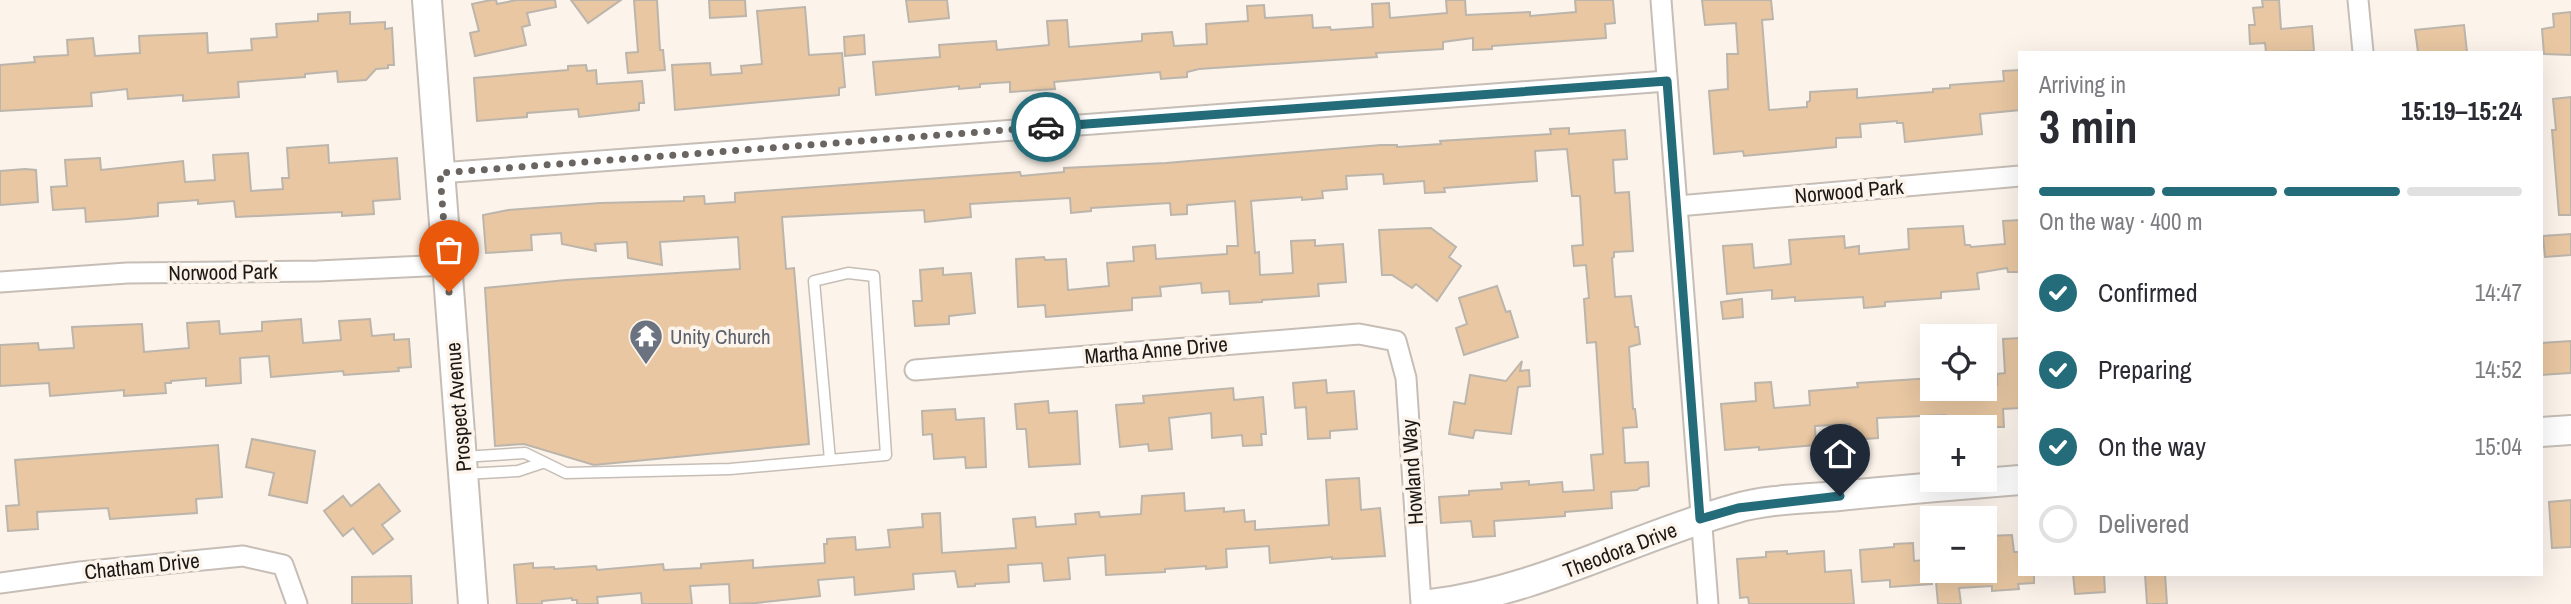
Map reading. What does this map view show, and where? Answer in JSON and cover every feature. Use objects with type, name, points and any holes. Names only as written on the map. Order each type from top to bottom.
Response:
[{"type":"street","name":"Prospect Avenue","points":[[427,0],[473,604]]},
{"type":"street","points":[[1661,0],[1708,604]]},
{"type":"street","points":[[2358,0],[2363,51]]},
{"type":"street","points":[[440,173],[1667,81]]},
{"type":"street","name":"Norwood Park","points":[[1678,206],[2018,176]]},
{"type":"street","name":"Norwood Park","points":[[0,282],[127,272],[318,271],[447,265]]},
{"type":"street","name":"Martha Anne Drive","points":[[915,370],[1359,334],[1396,341]]},
{"type":"street","name":"Howland Way","points":[[1396,341],[1406,377],[1421,604]]},
{"type":"street","points":[[2543,432],[2571,430]]},
{"type":"street","name":"Theodora Drive","points":[[1431,604],[1469,599],[1547,577],[1700,519],[1738,508],[1789,500],[2018,480]]},
{"type":"street","name":"Chatham Drive","points":[[0,583],[243,556],[283,565],[297,604]]},
{"type":"lane","points":[[463,466],[525,453],[566,474],[730,469],[886,455],[874,276],[848,273],[814,281],[830,460]]},
{"type":"lane","points":[[463,466],[518,471],[542,463]]},
{"type":"building","points":[[496,0],[497,4],[517,0],[555,0],[556,7],[527,13],[530,25],[522,27],[526,45],[475,56],[470,33],[479,31],[472,4]]},
{"type":"building","points":[[571,0],[621,0],[588,23]]},
{"type":"building","points":[[634,0],[657,0],[660,50],[663,50],[665,70],[628,73],[626,53],[638,52]]},
{"type":"building","points":[[709,0],[745,0],[746,16],[710,18]]},
{"type":"building","points":[[906,0],[947,0],[949,18],[909,22]]},
{"type":"building","points":[[1446,0],[1465,0],[1466,15],[1530,12],[1530,16],[1576,12],[1575,0],[1613,0],[1615,23],[1605,24],[1606,38],[1492,46],[1492,49],[1473,50],[1473,38],[1443,42],[1443,49],[1376,53],[1377,57],[1199,69],[1187,72],[1187,77],[1161,79],[1160,72],[1054,82],[1055,89],[1010,92],[1010,82],[876,95],[873,62],[940,57],[939,45],[996,41],[997,50],[1049,45],[1047,21],[1067,20],[1069,47],[1142,41],[1142,34],[1172,32],[1174,46],[1207,44],[1206,24],[1248,21],[1247,6],[1264,5],[1265,18],[1312,15],[1313,28],[1330,27],[1331,30],[1373,27],[1372,4],[1389,3],[1390,18],[1447,13]]},
{"type":"building","points":[[1702,0],[1771,0],[1773,19],[1762,20],[1769,110],[1807,107],[1810,92],[1857,89],[1857,98],[1933,92],[1933,89],[1950,88],[1950,85],[2004,81],[2003,71],[2018,70],[2018,110],[1980,114],[1982,134],[1905,142],[1903,123],[1897,121],[1860,124],[1861,137],[1836,138],[1836,147],[1744,156],[1743,151],[1714,154],[1709,91],[1728,89],[1727,54],[1738,54],[1736,23],[1705,25]]},
{"type":"building","points":[[2262,0],[2279,0],[2281,29],[2312,26],[2314,51],[2266,51],[2265,43],[2250,44],[2249,25],[2255,25],[2253,8],[2263,7]]},
{"type":"building","points":[[805,7],[809,55],[842,53],[845,87],[839,88],[839,95],[675,110],[672,65],[710,63],[711,75],[742,73],[741,66],[762,64],[757,11]]},
{"type":"building","points":[[350,12],[350,24],[385,22],[385,29],[392,28],[394,65],[376,69],[366,80],[338,82],[337,71],[305,74],[305,77],[238,82],[239,97],[183,101],[183,95],[128,99],[127,89],[91,93],[92,106],[0,111],[0,65],[35,62],[34,57],[68,55],[67,40],[93,38],[95,56],[140,53],[139,36],[207,33],[208,53],[252,50],[251,39],[277,37],[276,24],[318,21],[318,14]]},
{"type":"building","points":[[2571,12],[2571,55],[2544,54],[2542,29],[2554,27],[2553,14]]},
{"type":"building","points":[[2464,25],[2467,51],[2418,51],[2415,30]]},
{"type":"building","points":[[864,35],[865,54],[845,56],[844,37]]},
{"type":"building","points":[[586,65],[587,71],[596,70],[597,84],[642,81],[644,103],[639,103],[639,110],[579,117],[578,109],[477,121],[474,78],[568,70],[568,66]]},
{"type":"building","points":[[2571,97],[2571,215],[2559,215],[2552,130],[2556,130],[2553,99]]},
{"type":"building","points":[[1569,128],[1569,134],[1625,130],[1627,159],[1613,160],[1615,193],[1629,192],[1633,251],[1614,252],[1612,258],[1615,297],[1631,296],[1640,344],[1629,347],[1633,409],[1637,427],[1623,428],[1625,463],[1648,462],[1649,486],[1611,492],[1612,508],[1565,512],[1565,516],[1494,521],[1495,536],[1473,537],[1471,521],[1441,523],[1439,497],[1469,495],[1469,491],[1502,489],[1501,483],[1529,481],[1529,485],[1562,482],[1563,492],[1594,490],[1591,455],[1603,454],[1596,342],[1587,343],[1584,299],[1589,298],[1586,265],[1574,266],[1572,246],[1583,245],[1580,196],[1572,196],[1567,149],[1535,151],[1537,181],[1444,188],[1445,192],[1425,193],[1424,181],[1384,184],[1383,174],[1346,176],[1347,189],[1322,191],[1323,198],[1251,201],[1255,253],[1259,252],[1260,275],[1293,273],[1291,241],[1315,240],[1315,246],[1343,244],[1346,282],[1318,284],[1319,296],[1262,302],[1230,304],[1229,291],[1202,293],[1201,283],[1160,287],[1161,296],[1132,298],[1132,310],[1046,317],[1045,305],[1018,307],[1016,259],[1066,259],[1068,290],[1109,286],[1107,263],[1134,261],[1133,247],[1155,245],[1156,259],[1227,254],[1227,246],[1238,246],[1235,201],[1187,205],[1187,214],[1171,215],[1170,203],[1091,208],[1091,211],[1071,213],[1070,198],[970,204],[971,217],[925,222],[924,210],[782,217],[786,269],[794,268],[809,444],[594,465],[524,444],[495,446],[485,288],[740,269],[738,237],[660,242],[662,265],[628,258],[627,242],[595,244],[596,251],[562,244],[561,233],[531,235],[532,250],[486,253],[483,215],[508,210],[600,203],[684,201],[684,197],[704,196],[705,204],[735,202],[735,193],[1020,172],[1021,176],[1064,172],[1064,168],[1166,163],[1381,145],[1397,147],[1441,144],[1440,141],[1551,134],[1550,129]]},
{"type":"building","points":[[328,145],[329,163],[397,158],[400,199],[373,201],[374,214],[342,216],[342,212],[236,217],[234,201],[198,204],[198,200],[158,203],[158,216],[86,222],[85,208],[53,210],[51,187],[67,186],[65,160],[100,158],[101,170],[183,161],[185,182],[215,180],[213,155],[248,153],[251,191],[283,189],[282,178],[289,178],[287,148]]},
{"type":"building","points":[[36,170],[38,202],[0,205],[0,171]]},
{"type":"building","points":[[2018,220],[2018,272],[2008,272],[2007,268],[1977,273],[1979,289],[1941,292],[1941,298],[1885,302],[1885,306],[1864,308],[1863,297],[1795,301],[1795,297],[1772,299],[1772,290],[1727,294],[1723,246],[1752,244],[1754,268],[1791,264],[1789,240],[1844,236],[1845,248],[1859,246],[1859,254],[1909,249],[1908,229],[1963,226],[1965,245],[1971,247],[2005,244],[2003,221]]},
{"type":"building","points":[[1431,228],[1456,247],[1449,257],[1461,266],[1437,301],[1416,284],[1412,288],[1392,275],[1382,275],[1379,230]]},
{"type":"building","points":[[2571,234],[2571,255],[2545,257],[2543,236]]},
{"type":"building","points":[[943,268],[943,275],[971,273],[975,313],[949,316],[949,324],[915,326],[913,301],[922,301],[920,270]]},
{"type":"building","points":[[1497,286],[1506,312],[1510,311],[1518,337],[1464,355],[1456,328],[1467,324],[1459,298]]},
{"type":"building","points":[[1742,299],[1743,317],[1723,319],[1721,302]]},
{"type":"building","points":[[301,319],[303,343],[341,340],[339,321],[370,319],[372,336],[394,334],[394,340],[409,339],[411,367],[398,368],[399,371],[344,375],[343,371],[271,377],[269,356],[240,358],[241,383],[206,386],[206,378],[171,381],[165,383],[166,393],[124,396],[124,390],[50,396],[49,383],[0,386],[0,345],[38,343],[39,350],[74,348],[72,327],[142,324],[144,352],[189,348],[187,323],[219,321],[220,334],[262,331],[262,322]]},
{"type":"building","points":[[2018,338],[2018,408],[2003,409],[2004,427],[1997,427],[1997,415],[1877,418],[1878,438],[1852,440],[1850,424],[1815,426],[1816,445],[1725,450],[1721,404],[1756,401],[1755,383],[1771,382],[1774,408],[1810,405],[1809,391],[1858,387],[1857,383],[1920,379],[1920,401],[1997,401],[1997,374],[2005,373],[2003,339]]},
{"type":"building","points":[[2571,341],[2571,373],[2543,375],[2543,343]]},
{"type":"building","points":[[1522,361],[1520,371],[1529,370],[1530,386],[1518,387],[1511,434],[1475,430],[1473,438],[1449,434],[1454,402],[1465,404],[1470,375],[1506,381]]},
{"type":"building","points":[[1326,380],[1327,393],[1354,391],[1357,429],[1330,431],[1330,438],[1308,439],[1306,407],[1295,408],[1293,383]]},
{"type":"building","points":[[1233,388],[1234,400],[1263,397],[1266,434],[1261,434],[1262,445],[1243,446],[1242,435],[1212,438],[1211,413],[1169,418],[1172,449],[1149,451],[1148,444],[1120,447],[1116,405],[1144,403],[1143,396]]},
{"type":"building","points":[[1048,401],[1049,413],[1077,411],[1080,464],[1029,467],[1026,429],[1017,429],[1015,404]]},
{"type":"building","points":[[955,409],[956,420],[984,418],[986,467],[966,468],[965,457],[934,459],[932,434],[923,435],[922,411]]},
{"type":"building","points":[[252,439],[315,451],[307,503],[269,495],[274,473],[246,467]]},
{"type":"building","points":[[218,445],[222,497],[196,499],[197,513],[110,519],[108,508],[37,512],[38,529],[8,531],[6,506],[19,505],[15,460]]},
{"type":"building","points":[[1359,478],[1361,510],[1380,508],[1385,556],[1332,557],[1270,563],[1269,546],[1226,549],[1227,567],[1206,569],[1206,566],[1165,569],[1165,572],[1106,575],[1105,555],[1068,558],[1070,579],[1044,581],[1042,563],[1008,565],[1009,582],[975,586],[958,587],[955,571],[913,574],[914,589],[855,595],[854,577],[818,580],[820,596],[756,603],[730,604],[729,584],[690,586],[692,604],[642,604],[641,593],[597,597],[598,604],[577,604],[577,600],[572,598],[542,601],[542,604],[517,604],[514,565],[533,563],[533,568],[554,569],[596,566],[597,570],[663,564],[664,570],[701,568],[701,564],[753,560],[753,568],[825,563],[824,544],[827,544],[827,539],[855,537],[856,550],[890,547],[888,530],[923,527],[922,514],[940,513],[942,553],[1016,548],[1013,519],[1035,517],[1036,527],[1076,524],[1075,514],[1099,512],[1100,517],[1141,514],[1142,496],[1184,493],[1185,511],[1224,508],[1224,512],[1244,510],[1245,522],[1255,521],[1255,530],[1329,525],[1326,480]]},
{"type":"building","points":[[379,484],[400,511],[382,525],[393,539],[373,554],[353,528],[343,536],[324,511],[343,496],[351,506]]},
{"type":"building","points":[[2571,500],[2571,547],[2552,548],[2549,502]]},
{"type":"building","points":[[2012,535],[2014,552],[2018,552],[2018,576],[2034,576],[2034,583],[2018,584],[2019,589],[1992,591],[1992,586],[1959,588],[1961,604],[1938,604],[1936,583],[1997,583],[1997,536]]},
{"type":"building","points":[[1913,543],[1914,561],[1920,560],[1920,583],[1932,584],[1890,587],[1890,580],[1862,582],[1860,550],[1894,547],[1894,544]]},
{"type":"building","points":[[1787,551],[1787,554],[1824,551],[1825,572],[1851,570],[1854,604],[1749,604],[1748,597],[1740,598],[1737,559],[1766,557],[1766,552]]},
{"type":"building","points":[[411,576],[412,604],[352,604],[352,577]]},
{"type":"building","points":[[2073,576],[2104,576],[2105,592],[2075,594]]},
{"type":"building","points":[[2145,576],[2165,576],[2167,604],[2147,604]]},
{"type":"way so far","points":[[449,292],[440,173],[1046,127]]},
{"type":"place","name":"Unity Church","points":[[646,366]]},
{"type":"route","points":[[1046,127],[1667,81],[1700,519],[1738,508],[1840,496]]}]
